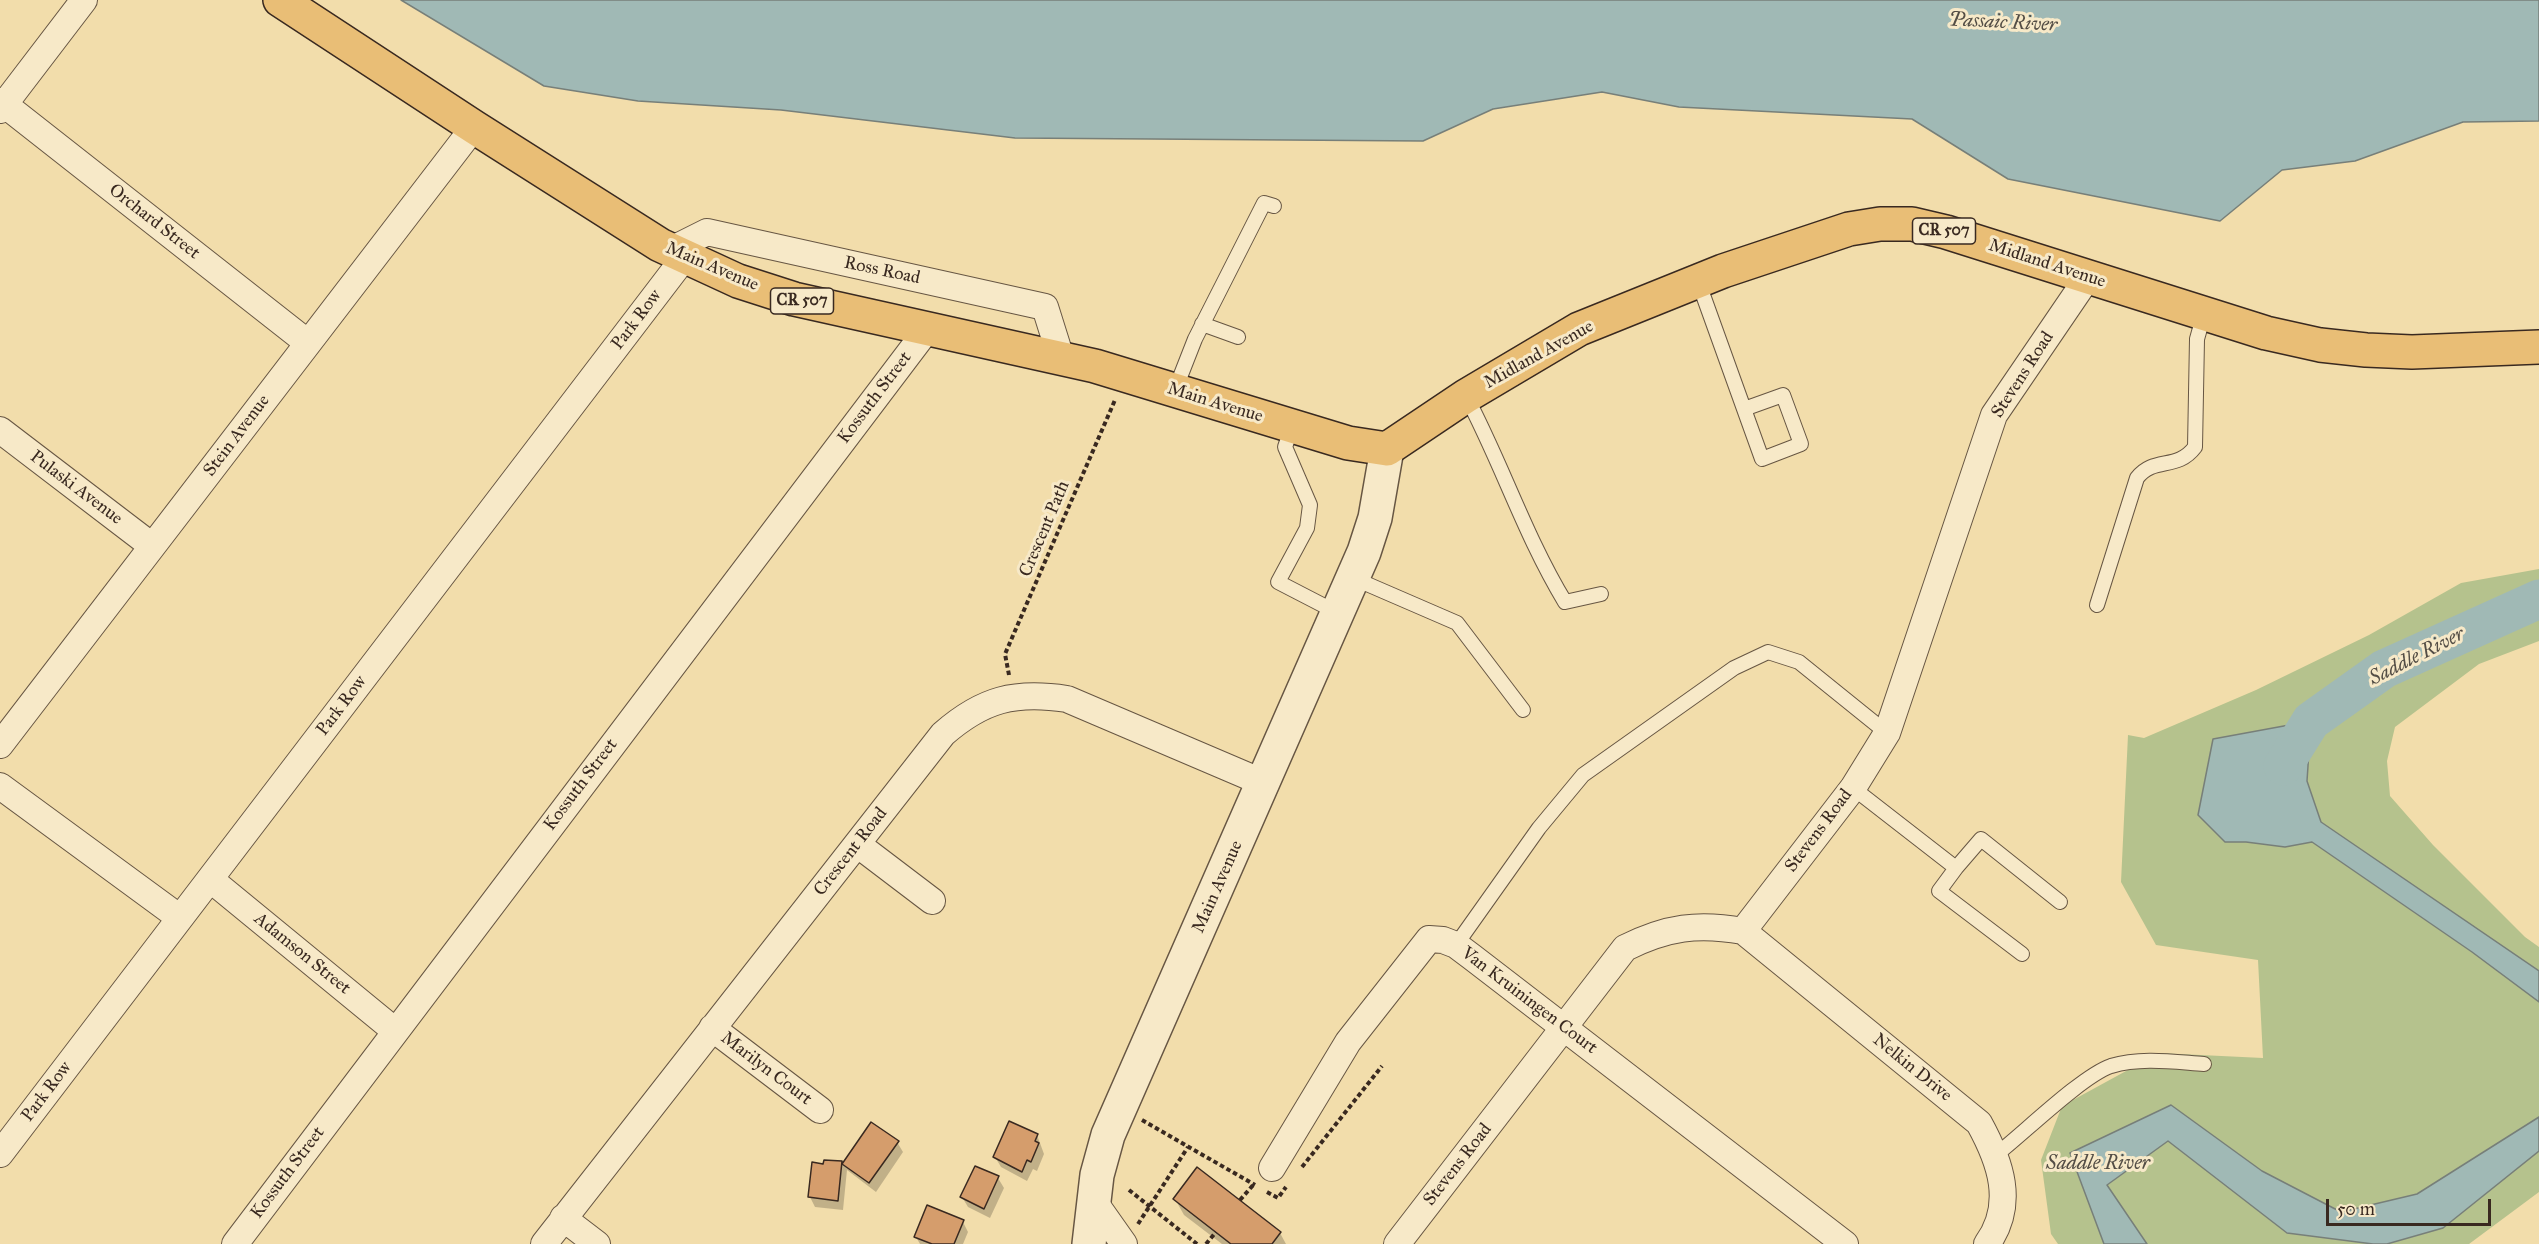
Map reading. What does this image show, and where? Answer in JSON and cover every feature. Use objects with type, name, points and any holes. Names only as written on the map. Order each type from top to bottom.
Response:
[{"type":"main road","name":"Main Avenue","points":[[280,0],[474,127],[678,254],[738,281],[794,299],[1061,358],[1126,375],[1348,443],[1387,450]]},
{"type":"main road","name":"Midland Avenue","points":[[1387,450],[1398,440],[1466,396],[1579,329],[1698,281],[1849,229],[1880,224],[1912,224],[1946,231],[2266,333],[2320,345],[2412,352],[2539,347]]},
{"type":"street","points":[[2,105],[84,0]]},
{"type":"street","name":"Orchard Street","points":[[2,105],[308,344]]},
{"type":"street","name":"Stein Avenue","points":[[0,745],[474,127]]},
{"type":"street","name":"Ross Road","points":[[678,254],[707,232],[1045,307],[1061,358]]},
{"type":"street","name":"Park Row","points":[[0,1154],[210,879],[678,254]]},
{"type":"street","name":"Stevens Road","points":[[1397,1244],[1625,948],[1653,934],[1688,927],[1717,926],[1743,931],[1853,788],[1887,733],[1994,415],[2088,277]]},
{"type":"street","name":"Kossuth Street","points":[[235,1244],[394,1030],[929,327]]},
{"type":"street","name":"Pulaski Avenue","points":[[0,430],[152,546]]},
{"type":"street","name":"Main Avenue","points":[[1089,1244],[1093,1200],[1108,1135],[1353,578],[1375,518],[1387,450]]},
{"type":"street","name":"Crescent Road","points":[[544,1244],[943,734],[961,718],[985,704],[1013,697],[1039,695],[1067,699],[1264,783]]},
{"type":"street","points":[[0,786],[180,918]]},
{"type":"street","points":[[857,844],[932,901]]},
{"type":"street","name":"Adamson Street","points":[[210,879],[394,1030]]},
{"type":"street","name":"Nelkin Drive","points":[[1743,931],[1979,1123],[1997,1154],[2004,1182],[2001,1211],[1987,1244]]},
{"type":"street","name":"Van Kruiningen Court","points":[[1263,1176],[1348,1042],[1429,939],[1443,940],[1456,945],[1564,1026],[1845,1244]]},
{"type":"street","name":"Marilyn Court","points":[[712,1028],[820,1110]]},
{"type":"street","points":[[1093,1200],[1131,1234]]},
{"type":"street","points":[[563,1218],[597,1244]]},
{"type":"lane","points":[[1175,390],[1202,324],[1264,203],[1274,206]]},
{"type":"lane","points":[[1698,281],[1744,409],[1762,459],[1801,444],[1783,395],[1744,409]]},
{"type":"lane","points":[[2097,606],[2137,478],[2155,464],[2178,462],[2188,456],[2195,447],[2197,339],[2204,314]]},
{"type":"lane","points":[[1202,324],[1238,337]]},
{"type":"lane","points":[[1466,396],[1493,447],[1518,512],[1565,602],[1601,594]]},
{"type":"lane","points":[[1292,427],[1285,447],[1310,505],[1307,528],[1278,582],[1338,613]]},
{"type":"lane","points":[[1353,578],[1456,623],[1523,710]]},
{"type":"lane","points":[[1456,945],[1539,828],[1583,775],[1734,668],[1768,652],[1799,662],[1887,733]]},
{"type":"lane","points":[[1853,788],[1956,868]]},
{"type":"lane","points":[[2022,954],[1939,891],[1980,839],[2060,902]]},
{"type":"lane","points":[[1997,1154],[2086,1081],[2110,1067],[2137,1061],[2204,1064]]},
{"type":"path","name":"Crescent Path","points":[[1013,697],[1005,654],[1126,375]]},
{"type":"path","points":[[1131,1234],[1188,1147]]},
{"type":"path","points":[[1240,1200],[1263,1176]]},
{"type":"path","points":[[1129,1190],[1197,1244]]},
{"type":"path","points":[[1206,1244],[1216,1232]]},
{"type":"green space","points":[[2539,569],[2539,641],[2479,664],[2395,727],[2387,761],[2390,796],[2433,845],[2525,937],[2539,947],[2539,971],[2321,822],[2307,781],[2311,721],[2225,842],[2285,847],[2312,841],[2472,952],[2539,1002],[2539,1117],[2417,1194],[2341,1212],[2262,1171],[2171,1105],[2070,1153],[2104,1244],[2058,1244],[2051,1234],[2041,1160],[2062,1106],[2159,1053],[2263,1058],[2258,960],[2156,945],[2121,882],[2128,735],[2144,738],[2256,690],[2369,635],[2461,583]]},
{"type":"green space","points":[[2168,1141],[2287,1233],[2373,1244],[2147,1244],[2107,1185]]},
{"type":"green space","points":[[2539,1151],[2539,1192],[2469,1244],[2387,1244],[2443,1228]]},
{"type":"water","name":"Passaic River","points":[[401,0],[2539,0],[2539,121],[2463,122],[2355,161],[2282,170],[2220,221],[2008,179],[1912,119],[1679,107],[1602,92],[1493,109],[1423,141],[1015,138],[781,110],[638,101],[544,86]]},
{"type":"water","points":[[2311,721],[2307,781],[2321,822],[2539,971],[2539,1002],[2472,952],[2312,842],[2285,847],[2225,842],[2198,815],[2213,739]]},
{"type":"water","name":"Saddle River","points":[[2171,1105],[2262,1171],[2341,1212],[2417,1194],[2539,1117],[2539,1151],[2443,1228],[2387,1244],[2373,1244],[2287,1233],[2168,1141],[2107,1185],[2147,1244],[2104,1244],[2070,1153]]},
{"type":"building","points":[[1009,1121],[1038,1134],[1035,1141],[1039,1143],[1031,1162],[1027,1160],[1022,1172],[993,1157]]},
{"type":"building","points":[[871,1122],[899,1141],[869,1183],[842,1164]]},
{"type":"building","points":[[824,1160],[842,1161],[838,1201],[808,1197],[812,1162],[823,1164]]},
{"type":"building","points":[[975,1166],[999,1176],[984,1209],[960,1197]]},
{"type":"building","points":[[1197,1167],[1281,1232],[1272,1244],[1231,1244],[1173,1199]]},
{"type":"building","points":[[927,1205],[964,1220],[954,1244],[932,1244],[914,1237]]},
{"type":"waterway","name":"Saddle River","points":[[2283,766],[2311,721],[2384,669],[2539,599]]}]
